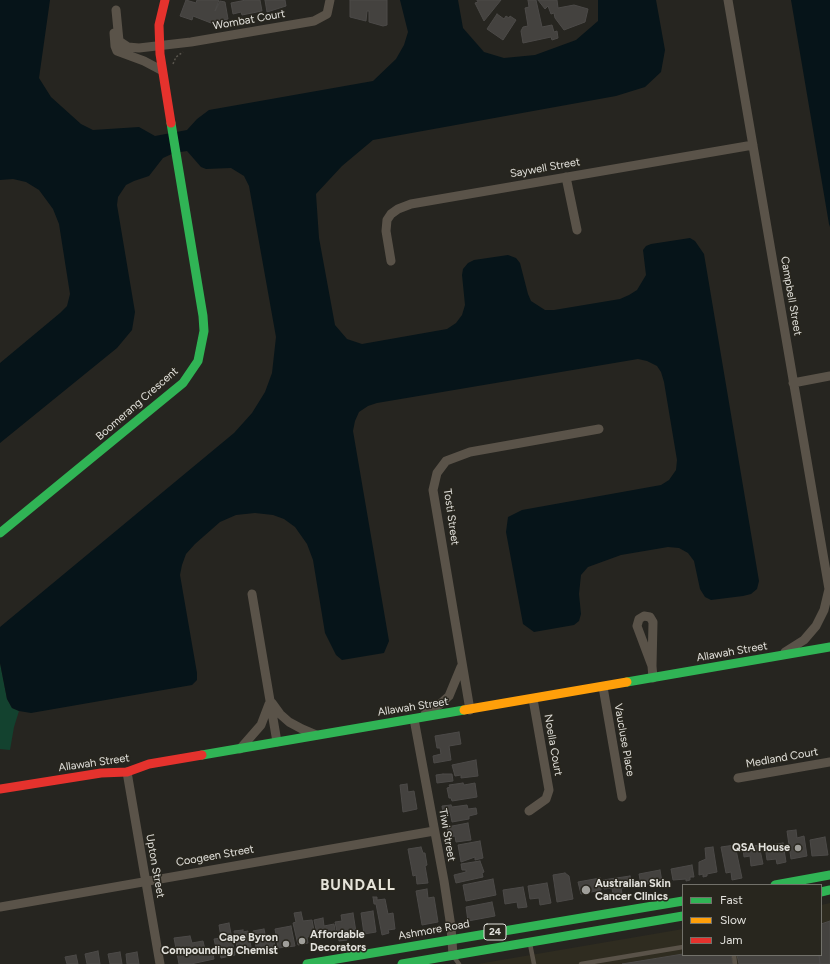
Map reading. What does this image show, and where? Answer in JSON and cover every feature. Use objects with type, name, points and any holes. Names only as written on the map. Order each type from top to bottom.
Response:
[{"type":"street","points":[[118,0],[114,34],[116,50],[162,70]]},
{"type":"street","name":"Boomerang Crescent","points":[[0,533],[174,391],[184,382],[198,361],[204,331],[204,316],[172,131],[159,45],[160,17],[165,0]]},
{"type":"street","name":"Wombat Court","points":[[159,45],[191,42],[314,20],[327,14],[330,0]]},
{"type":"street","name":"Campbell Street","points":[[728,0],[829,592]]},
{"type":"street","points":[[116,10],[117,33],[122,44],[134,48],[159,45]]},
{"type":"street","name":"Saywell Street","points":[[390,261],[386,231],[387,220],[398,208],[412,204],[753,145]]},
{"type":"street","points":[[566,177],[577,230]]},
{"type":"street","points":[[794,383],[830,376]]},
{"type":"street","name":"Tosti Street","points":[[470,710],[433,490],[437,473],[446,461],[470,452],[599,429]]},
{"type":"street","points":[[777,656],[797,646],[812,632],[822,613],[829,592]]},
{"type":"street","points":[[252,594],[277,742]]},
{"type":"street","name":"Allawah Street","points":[[0,789],[101,773],[127,772],[149,764],[830,647]]},
{"type":"street","points":[[417,719],[437,707],[448,696],[462,665]]},
{"type":"street","points":[[652,666],[653,678]]},
{"type":"street","name":"Vaucluse Place","points":[[602,687],[622,797]]},
{"type":"street","points":[[269,698],[280,714],[289,722],[302,729],[319,735]]},
{"type":"street","points":[[240,749],[262,721],[269,707],[269,698]]},
{"type":"street","name":"Noella Court","points":[[529,811],[546,798],[548,790],[532,699]]},
{"type":"street","name":"Tiwi Street","points":[[417,719],[452,939],[452,960]]},
{"type":"street","name":"Medland Court","points":[[738,778],[830,762]]},
{"type":"street","name":"Upton Street","points":[[127,772],[160,964]]},
{"type":"street","name":"Coogeen Street","points":[[0,907],[145,880],[434,831]]},
{"type":"street","points":[[780,884],[830,875]]},
{"type":"street","name":"Ashmore Road","points":[[307,964],[682,901]]},
{"type":"street","name":"24","points":[[402,964],[452,960],[530,942],[682,916]]},
{"type":"lane","points":[[530,942],[534,964]]},
{"type":"lane","points":[[581,964],[682,947]]},
{"type":"lane","points":[[452,960],[459,964]]},
{"type":"path","points":[[172,70],[174,61],[184,52]]},
{"type":"shaded area","points":[[0,0],[50,0],[39,78],[51,97],[81,124],[93,130],[139,127],[155,136],[187,130],[197,119],[209,110],[373,81],[396,59],[404,45],[408,32],[400,0],[458,0],[463,28],[484,52],[504,58],[535,55],[576,40],[598,21],[598,0],[656,0],[665,50],[661,72],[645,87],[616,96],[373,140],[342,166],[316,194],[319,238],[335,325],[347,339],[362,344],[447,329],[456,323],[462,315],[465,305],[462,275],[463,269],[468,263],[474,260],[508,255],[516,258],[520,263],[531,301],[545,310],[554,310],[620,299],[629,295],[637,290],[646,275],[643,250],[646,246],[690,238],[695,241],[704,254],[759,581],[757,589],[751,594],[743,596],[711,600],[705,597],[700,589],[694,561],[688,553],[679,548],[668,547],[621,555],[588,567],[581,575],[579,594],[581,614],[579,621],[574,625],[534,632],[523,624],[506,532],[508,517],[522,510],[661,485],[669,480],[676,470],[677,460],[661,372],[657,366],[647,361],[638,359],[377,403],[368,406],[359,412],[353,431],[389,641],[384,653],[342,660],[336,655],[325,633],[313,560],[307,544],[295,527],[284,519],[273,515],[255,513],[236,515],[220,522],[195,544],[186,554],[182,565],[180,575],[197,673],[197,680],[192,685],[31,713],[12,708],[7,699],[0,663],[0,627],[234,433],[252,413],[265,392],[272,373],[276,337],[249,186],[244,176],[231,168],[206,169],[201,167],[187,151],[174,153],[163,158],[149,176],[126,185],[118,197],[117,205],[135,312],[132,330],[117,348],[0,443],[0,363],[60,313],[67,306],[70,294],[59,224],[53,209],[39,190],[26,182],[13,179],[0,180]]},
{"type":"shaded area","points":[[791,0],[830,0],[830,227],[829,224]]},
{"type":"shaded area","points":[[830,903],[830,964],[478,964],[682,929],[682,956],[822,956],[822,905]]},
{"type":"green space","points":[[0,663],[7,699],[12,708],[19,711],[14,727],[10,750],[0,749]]},
{"type":"building","points":[[186,0],[196,3],[197,0],[219,0],[215,11],[220,1],[225,2],[228,19],[211,23],[193,16],[192,20],[180,16]]},
{"type":"building","points":[[246,0],[260,0],[262,11],[242,15],[241,12],[233,14],[231,3]]},
{"type":"building","points":[[265,0],[285,0],[286,6],[267,12]]},
{"type":"building","points":[[350,0],[387,0],[387,25],[383,26],[369,22],[369,11],[367,11],[366,21],[350,17]]},
{"type":"building","points":[[477,0],[501,0],[484,21],[475,3],[478,2]]},
{"type":"building","points":[[528,0],[536,0],[542,27],[552,25],[554,32],[557,31],[558,38],[552,40],[551,37],[523,43],[521,31],[523,27],[528,26],[525,8],[529,7]]},
{"type":"building","points":[[538,0],[557,0],[558,8],[574,5],[588,9],[585,22],[564,30],[555,18],[554,13],[551,14],[548,6],[545,9]]},
{"type":"building","points":[[497,14],[504,19],[506,16],[509,18],[510,16],[516,20],[503,40],[487,29]]},
{"type":"building","points":[[459,732],[461,744],[449,746],[451,760],[434,763],[433,756],[441,754],[440,748],[437,748],[435,736]]},
{"type":"building","points":[[476,760],[478,776],[461,778],[461,775],[455,776],[452,765]]},
{"type":"building","points":[[452,774],[453,781],[437,783],[436,775]]},
{"type":"building","points":[[463,783],[464,785],[475,783],[477,797],[452,801],[451,798],[449,798],[447,788],[450,787],[449,785]]},
{"type":"building","points":[[407,784],[408,792],[414,791],[417,809],[403,812],[400,785]]},
{"type":"building","points":[[451,805],[452,807],[467,805],[468,809],[476,808],[477,814],[469,816],[469,819],[452,822],[450,812],[443,813],[442,806]]},
{"type":"building","points":[[468,823],[471,840],[456,842],[455,836],[449,837],[447,827]]},
{"type":"building","name":"QSA House","points":[[796,830],[797,838],[804,836],[807,856],[791,859],[787,831]]},
{"type":"building","points":[[825,837],[828,855],[812,856],[810,840]]},
{"type":"building","points":[[480,841],[483,858],[475,860],[475,857],[461,862],[458,845]]},
{"type":"building","points":[[783,843],[786,862],[777,864],[776,859],[767,860],[765,846]]},
{"type":"building","points":[[735,845],[742,878],[732,880],[731,872],[726,873],[721,847]]},
{"type":"building","points":[[759,845],[763,864],[751,866],[750,856],[744,857],[743,848]]},
{"type":"building","points":[[421,847],[423,853],[425,853],[427,865],[425,866],[428,883],[417,884],[416,875],[413,876],[408,849]]},
{"type":"building","points":[[713,847],[717,872],[707,874],[707,876],[703,877],[703,874],[699,875],[699,862],[706,859],[705,848]]},
{"type":"building","points":[[480,861],[484,872],[482,873],[483,877],[456,883],[454,875],[466,872],[466,870],[462,870],[461,864]]},
{"type":"building","points":[[692,865],[694,877],[690,877],[690,880],[686,881],[686,879],[673,880],[671,869]]},
{"type":"building","points":[[660,870],[662,882],[641,885],[639,874]]},
{"type":"building","points":[[565,873],[569,876],[573,899],[557,902],[553,875]]},
{"type":"building","points":[[630,876],[632,887],[621,888],[622,894],[613,895],[612,888],[604,889],[603,880]]},
{"type":"building","points":[[600,878],[601,890],[581,894],[578,882]]},
{"type":"building","points":[[493,879],[496,895],[466,901],[463,885]]},
{"type":"building","points":[[547,883],[551,903],[540,905],[539,898],[530,899],[528,886]]},
{"type":"building","points":[[523,887],[527,907],[518,908],[517,902],[505,904],[503,890]]},
{"type":"building","points":[[427,889],[428,898],[434,897],[438,922],[422,925],[416,891]]},
{"type":"building","points":[[373,897],[377,897],[377,900],[385,899],[388,914],[393,913],[395,929],[388,930],[389,933],[382,935],[376,904],[374,904]]},
{"type":"building","points":[[492,902],[495,916],[468,921],[466,907]]},
{"type":"building","points":[[373,911],[376,932],[364,934],[361,913]]},
{"type":"building","points":[[301,912],[303,921],[312,920],[315,936],[307,937],[308,943],[298,945],[293,923],[296,922],[294,913]]},
{"type":"building","points":[[353,913],[356,932],[346,934],[347,940],[339,941],[335,922],[342,921],[341,915]]},
{"type":"building","points":[[323,918],[324,926],[334,924],[336,936],[318,939],[314,920]]},
{"type":"building","points":[[830,921],[830,964],[820,964],[819,956],[822,956],[822,924]]},
{"type":"building","points":[[229,923],[235,955],[221,958],[219,948],[216,948],[214,939],[221,938],[219,925]]},
{"type":"building","points":[[291,926],[295,946],[278,948],[275,929]]},
{"type":"building","points":[[264,929],[266,939],[274,938],[275,949],[257,952],[253,931]]},
{"type":"building","points":[[243,930],[243,932],[248,931],[252,952],[238,954],[234,931]]},
{"type":"building","points":[[190,936],[192,943],[203,941],[205,950],[212,949],[214,959],[191,964],[179,964],[174,938]]},
{"type":"building","points":[[98,951],[100,964],[87,964],[85,954]]},
{"type":"building","points":[[120,952],[122,964],[110,964],[108,954]]},
{"type":"building","points":[[137,952],[139,964],[127,964],[126,954]]},
{"type":"building","points":[[682,954],[682,956],[731,956],[733,964],[622,964]]},
{"type":"building","points":[[76,955],[78,964],[67,964],[65,957]]},
{"type":"building","points":[[737,956],[819,956],[820,964],[739,964]]},
{"type":"traffic: fast","points":[[0,533],[183,383],[198,361],[204,331],[203,316],[171,123]]},
{"type":"traffic: fast","points":[[627,682],[830,647]]},
{"type":"traffic: fast","points":[[202,755],[464,710]]},
{"type":"traffic: fast","points":[[780,884],[830,875]]},
{"type":"traffic: fast","points":[[822,892],[830,890]]},
{"type":"traffic: fast","points":[[307,964],[682,901]]},
{"type":"traffic: fast","points":[[402,964],[682,916]]},
{"type":"traffic: slow","points":[[464,710],[627,682]]},
{"type":"traffic: jam","points":[[165,0],[159,25],[160,54],[171,123]]},
{"type":"traffic: jam","points":[[0,789],[101,773],[127,772],[149,764],[202,755]]},
{"type":"place","name":"QSA House","points":[[798,848]]},
{"type":"place","name":"Australian Skin Cancer Clinics","points":[[586,890]]},
{"type":"place","name":"Affordable Decorators","points":[[302,941]]},
{"type":"place","name":"Cape Byron Compounding Chemist","points":[[286,944]]},
{"type":"district","name":"BUNDALL","points":[[358,886]]}]
